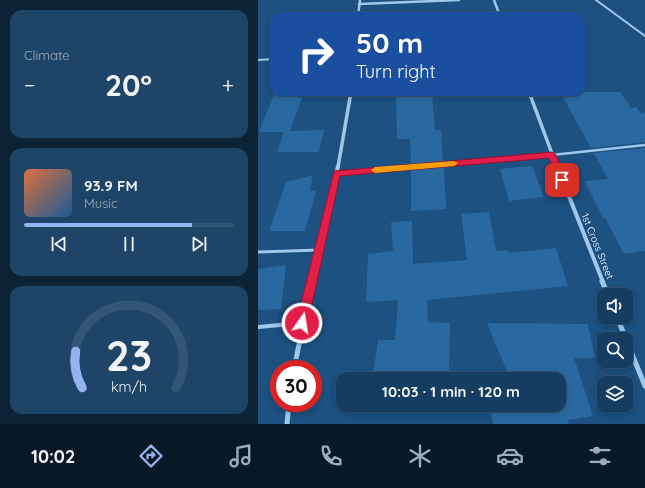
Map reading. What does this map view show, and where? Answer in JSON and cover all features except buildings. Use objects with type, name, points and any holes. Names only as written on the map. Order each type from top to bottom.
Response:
[{"type":"street","points":[[358,12],[360,0]]},
{"type":"street","points":[[359,4],[459,0]]},
{"type":"street","points":[[494,0],[498,12]]},
{"type":"street","points":[[296,360],[302,323],[337,173],[350,96]]},
{"type":"street","name":"1st Cross Street","points":[[530,96],[552,155],[605,288]]},
{"type":"street","points":[[620,324],[645,386]]},
{"type":"street","points":[[287,424],[288,412]]},
{"type":"lane","points":[[596,0],[645,36]]},
{"type":"lane","points":[[258,60],[270,59]]},
{"type":"lane","points":[[337,173],[645,146]]},
{"type":"lane","points":[[258,252],[319,250]]},
{"type":"lane","points":[[258,327],[302,323]]},
{"type":"slow traffic","points":[[375,170],[454,163]]},
{"type":"route","points":[[302,323],[337,173],[552,155],[562,180]]}]
